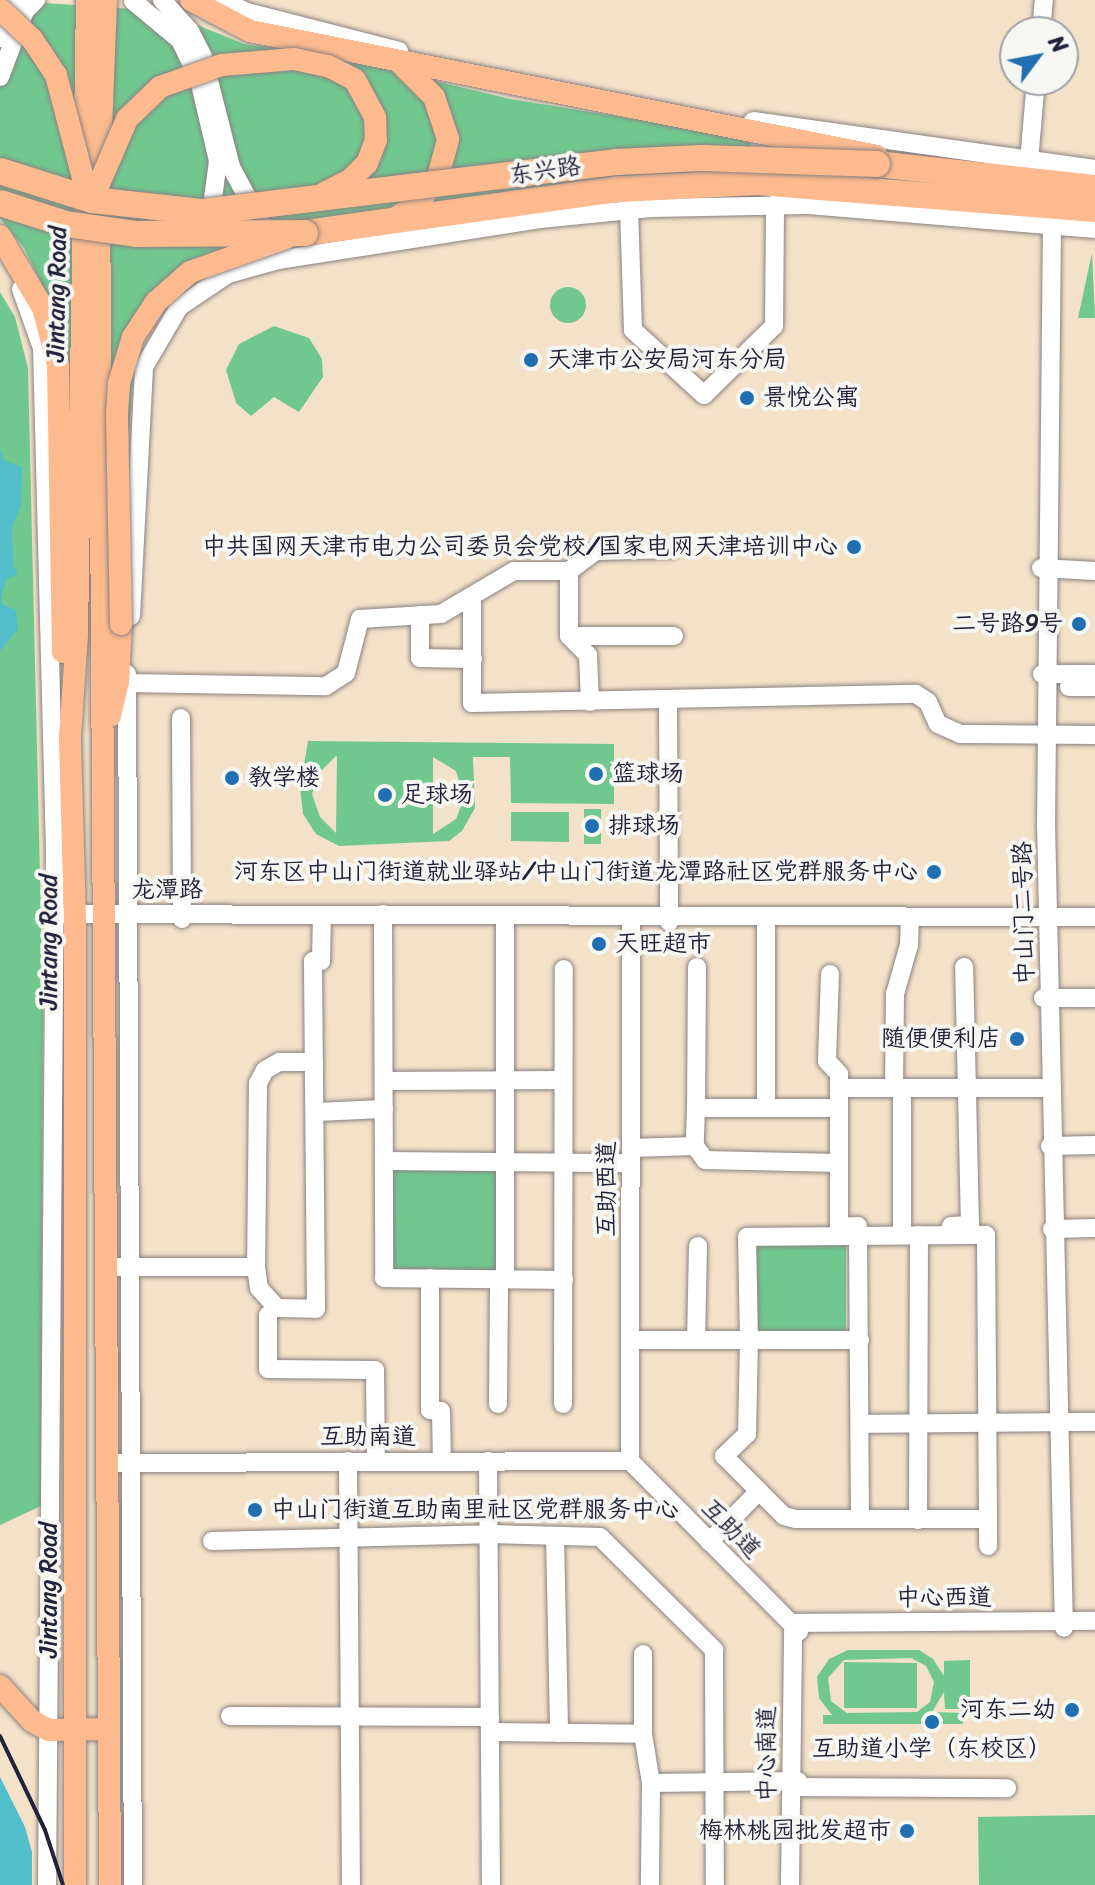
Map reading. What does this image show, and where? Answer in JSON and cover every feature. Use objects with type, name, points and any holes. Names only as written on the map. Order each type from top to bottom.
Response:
[{"type":"highway","name":"东兴路","points":[[0,171],[92,200],[159,210],[302,204],[617,162],[703,158],[877,164],[922,166],[1057,208]]},
{"type":"highway","points":[[1057,208],[1062,167]]},
{"type":"highway","name":"东兴路","points":[[0,203],[66,224],[137,234],[305,233],[390,222],[418,210],[620,189],[758,182],[1057,208],[1095,188]]},
{"type":"main road","name":"Jintang Road","points":[[87,0],[105,737],[104,917],[117,1267],[118,1462],[108,1729],[110,1885]]},
{"type":"main road","name":"Jintang Road","points":[[75,1885],[65,917],[70,737],[77,677],[92,183],[106,0]]},
{"type":"main road","points":[[191,0],[250,31],[922,166]]},
{"type":"main road","points":[[0,9],[32,39],[56,75],[92,183]]},
{"type":"main road","points":[[92,183],[116,135],[160,87],[222,65],[294,59],[328,66],[355,80],[372,105],[377,128],[373,152],[360,172],[302,204]]},
{"type":"main road","points":[[396,61],[428,88],[447,128],[443,166],[418,210]]},
{"type":"main road","points":[[105,737],[122,682],[125,633],[117,413],[119,383],[133,337],[156,302],[190,272],[224,256],[305,233]]},
{"type":"main road","points":[[0,236],[43,308],[58,365],[62,620],[70,737]]},
{"type":"main road","points":[[0,1686],[32,1721],[49,1730],[108,1729]]},
{"type":"street","points":[[0,38],[15,0]]},
{"type":"street","points":[[0,77],[25,11],[36,0]]},
{"type":"street","points":[[127,1],[153,0]]},
{"type":"street","points":[[162,0],[190,31],[203,57],[231,167],[263,221],[278,260]]},
{"type":"street","points":[[221,0],[247,12],[435,60],[767,123],[1057,208]]},
{"type":"street","points":[[127,1],[180,40],[199,80],[218,161],[210,221],[228,274]]},
{"type":"street","name":"中山门二号路","points":[[1039,96],[1057,208],[1044,568],[1046,998],[1060,1423],[1061,1625]]},
{"type":"street","points":[[1062,167],[1095,169]]},
{"type":"street","points":[[629,209],[633,330],[704,395],[774,326],[775,204]]},
{"type":"street","points":[[125,633],[144,367],[179,307],[228,274],[278,260],[629,209],[775,204],[1057,208]]},
{"type":"street","points":[[0,257],[29,304],[42,348],[65,917],[47,1885]]},
{"type":"street","points":[[256,1267],[117,1267],[128,917],[122,682],[326,686],[346,673],[360,619],[441,614],[514,571],[569,571],[596,551],[672,549]]},
{"type":"street","points":[[1070,561],[1095,561]]},
{"type":"street","points":[[1044,568],[1095,571]]},
{"type":"street","points":[[569,571],[569,636],[588,655],[590,702]]},
{"type":"street","points":[[472,596],[472,703],[916,694],[923,696],[938,724],[950,732],[1095,735]]},
{"type":"street","points":[[420,615],[420,658],[473,659]]},
{"type":"street","points":[[569,636],[674,636]]},
{"type":"street","points":[[1045,674],[1095,674]]},
{"type":"street","points":[[1069,687],[1095,687]]},
{"type":"street","points":[[668,700],[669,919]]},
{"type":"street","points":[[181,718],[182,917]]},
{"type":"street","name":"龙潭路","points":[[65,917],[1095,920]]},
{"type":"street","points":[[314,1062],[279,1062],[265,1070],[258,1083],[256,1267],[259,1288],[277,1308],[316,1309],[315,1112],[313,961],[321,961],[322,917]]},
{"type":"street","points":[[383,917],[384,1278],[564,1280]]},
{"type":"street","points":[[498,1404],[506,1162],[505,918]]},
{"type":"street","name":"互助西道","points":[[630,1461],[631,919]]},
{"type":"street","points":[[766,920],[766,1108]]},
{"type":"street","points":[[910,920],[895,994],[898,1088],[911,1230],[920,1424],[918,1520]]},
{"type":"street","points":[[697,967],[695,1146],[700,1157],[710,1162],[838,1163]]},
{"type":"street","points":[[964,967],[970,1225],[858,1234],[747,1237],[747,1434],[724,1456],[789,1518],[987,1519]]},
{"type":"street","points":[[563,1404],[564,969]]},
{"type":"street","points":[[830,974],[827,1061],[839,1074],[839,1227],[986,1235],[988,1546]]},
{"type":"street","points":[[1046,998],[1095,998]]},
{"type":"street","points":[[384,1081],[563,1080]]},
{"type":"street","points":[[839,1088],[1049,1088]]},
{"type":"street","points":[[696,1108],[839,1108]]},
{"type":"street","points":[[315,1112],[384,1109]]},
{"type":"street","points":[[1053,1146],[1095,1145]]},
{"type":"street","points":[[385,1161],[564,1162],[695,1146]]},
{"type":"street","points":[[1055,1229],[1095,1228]]},
{"type":"street","points":[[858,1234],[860,1519]]},
{"type":"street","points":[[696,1340],[698,1246]]},
{"type":"street","points":[[430,1278],[430,1410],[441,1411],[442,1461]]},
{"type":"street","points":[[268,1315],[268,1369],[375,1370],[376,1460]]},
{"type":"street","points":[[630,1340],[860,1340]]},
{"type":"street","points":[[860,1424],[1095,1422]]},
{"type":"street","points":[[348,1461],[351,1885]]},
{"type":"street","points":[[488,1461],[491,1885]]},
{"type":"street","name":"互助南道","points":[[118,1462],[630,1461]]},
{"type":"street","name":"互助道","points":[[630,1461],[796,1627]]},
{"type":"street","points":[[118,1462],[133,1885]]},
{"type":"street","points":[[709,1542],[759,1491]]},
{"type":"street","points":[[212,1541],[489,1534],[600,1537],[714,1650],[715,1885]]},
{"type":"street","points":[[555,1536],[559,1733]]},
{"type":"street","name":"中心西道","points":[[1061,1625],[1095,1621]]},
{"type":"street","name":"中心西道","points":[[796,1627],[1061,1625],[1095,1628]]},
{"type":"street","name":"中心南道","points":[[790,1885],[796,1627]]},
{"type":"street","points":[[643,1654],[643,1734],[651,1783],[650,1885]]},
{"type":"street","points":[[230,1716],[350,1715],[559,1733],[643,1734]]},
{"type":"street","points":[[651,1783],[1007,1788]]},
{"type":"street","name":"中心南道","points":[[794,1784],[798,1885]]},
{"type":"green space","points":[[0,0],[163,11],[244,44],[318,53],[510,99],[751,138],[751,176],[641,173],[548,194],[307,229],[190,283],[165,306],[144,334],[134,364],[129,433],[65,431],[62,325],[24,248],[0,218]]},
{"type":"green space","points":[[1092,253],[1095,318],[1078,318]]},
{"type":"green space","points":[[568,287],[581,292],[586,305],[581,318],[568,323],[555,318],[550,305],[555,292]]},
{"type":"green space","points":[[0,292],[15,317],[28,368],[43,1003],[41,1506],[0,1525]]},
{"type":"green space","points":[[274,326],[309,338],[322,359],[323,377],[299,412],[274,397],[251,416],[236,403],[226,370],[239,344]]},
{"type":"green space","points":[[308,741],[614,744],[614,804],[511,803],[510,757],[473,757],[475,808],[462,831],[449,841],[339,846],[316,834],[303,814],[300,788]],"holes":[[[337,757],[336,833],[320,817],[312,794],[319,773]],[[433,757],[456,771],[464,798],[456,819],[433,834]]]},
{"type":"green space","name":"排球场","points":[[584,809],[601,809],[601,844],[584,844]]},
{"type":"green space","name":"篮球场","points":[[511,812],[569,812],[569,842],[511,841]]},
{"type":"green space","points":[[392,1168],[502,1168],[501,1272],[391,1272]]},
{"type":"green space","points":[[755,1238],[846,1239],[846,1333],[755,1332]]},
{"type":"green space","points":[[848,1650],[919,1650],[933,1659],[944,1676],[944,1661],[970,1660],[970,1709],[945,1709],[944,1692],[932,1712],[963,1713],[963,1724],[823,1724],[823,1715],[832,1715],[819,1698],[817,1677],[829,1659]],"holes":[[[911,1658],[926,1666],[934,1682],[930,1702],[917,1712],[847,1713],[831,1701],[828,1678],[844,1660]]]},
{"type":"green space","points":[[844,1662],[917,1663],[917,1708],[844,1708]]},
{"type":"green space","points":[[1095,1815],[1095,1885],[979,1885],[978,1817]]},
{"type":"water","points":[[0,449],[4,460],[22,467],[21,506],[12,526],[13,566],[18,574],[6,580],[1,597],[2,604],[16,610],[18,629],[0,651]]},
{"type":"water","points":[[0,1777],[25,1827],[32,1852],[32,1885],[0,1885]]},
{"type":"railway","points":[[0,1736],[45,1830],[63,1885]]},
{"type":"place","name":"天津市公安局河东分局","points":[[531,360]]},
{"type":"place","name":"景悦公寓","points":[[747,398]]},
{"type":"place","name":"中共国网天津市电力公司委员会党校/国家电网天津培训中心","points":[[854,547]]},
{"type":"place","name":"二号路9号","points":[[1079,624]]},
{"type":"place","name":"篮球场","points":[[596,774]]},
{"type":"place","name":"教学楼","points":[[232,778]]},
{"type":"place","name":"足球场","points":[[385,795]]},
{"type":"place","name":"排球场","points":[[592,826]]},
{"type":"place","name":"河东区中山门街道就业驿站/中山门街道龙潭路社区党群服务中心","points":[[934,872]]},
{"type":"place","name":"天旺超市","points":[[599,944]]},
{"type":"place","name":"随便便利店","points":[[1017,1039]]},
{"type":"place","name":"中山门街道互助南里社区党群服务中心","points":[[255,1510]]},
{"type":"place","name":"河东二幼","points":[[1072,1710]]},
{"type":"place","name":"互助道小学（东校区）","points":[[932,1722]]},
{"type":"place","name":"梅林桃园批发超市","points":[[907,1831]]}]
